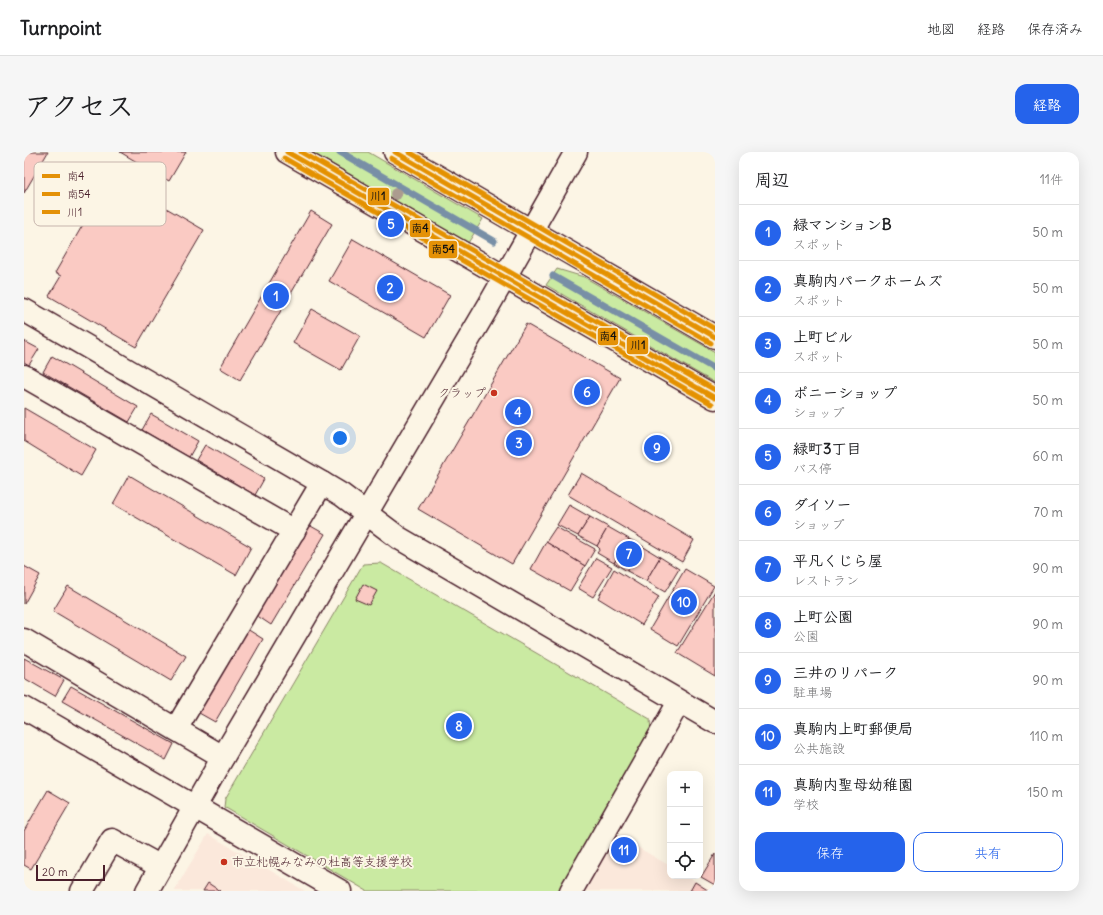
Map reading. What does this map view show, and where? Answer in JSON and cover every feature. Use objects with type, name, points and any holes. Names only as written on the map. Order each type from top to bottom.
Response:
[{"type":"street","points":[[287,152],[715,398]]},
{"type":"street","points":[[395,152],[715,337]]},
{"type":"street","points":[[147,891],[223,757],[367,514],[576,152]]},
{"type":"street","points":[[24,310],[322,483],[342,495],[399,538],[715,722]]},
{"type":"street","points":[[24,376],[294,531]]},
{"type":"street","points":[[176,729],[322,483]]},
{"type":"street","points":[[24,640],[223,757]]},
{"type":"street","points":[[570,891],[679,702]]},
{"type":"street","points":[[24,708],[340,891]]},
{"type":"street","points":[[82,891],[112,840],[161,866]]},
{"type":"shaded area","name":"市立札幌みなみの杜高等支援学校","points":[[208,834],[305,891],[174,891]]},
{"type":"shaded area","points":[[615,834],[667,864],[667,879],[692,879],[712,891],[582,891]]},
{"type":"green space","points":[[311,152],[368,152],[483,219],[468,243]]},
{"type":"green space","points":[[557,269],[584,277],[715,352],[715,383],[546,285]]},
{"type":"green space","points":[[381,563],[650,719],[651,732],[560,891],[367,891],[224,807],[225,799],[363,564]]},
{"type":"building","points":[[24,152],[48,152],[42,162],[34,162],[34,176],[24,193]]},
{"type":"building","points":[[120,152],[186,152],[169,181],[166,179],[166,162],[137,162]]},
{"type":"building","points":[[166,208],[204,230],[136,347],[49,296],[61,276],[55,273],[82,226],[166,226]]},
{"type":"building","points":[[311,211],[332,224],[240,380],[220,368]]},
{"type":"building","points":[[353,239],[450,295],[426,337],[329,281]]},
{"type":"building","points":[[312,309],[360,336],[341,370],[293,343]]},
{"type":"building","points":[[526,324],[620,378],[512,564],[418,509]]},
{"type":"building","points":[[24,341],[39,349],[29,365],[24,362]]},
{"type":"building","points":[[52,356],[138,407],[129,422],[43,372]]},
{"type":"building","points":[[24,408],[96,450],[81,476],[24,441]]},
{"type":"building","points":[[151,414],[198,441],[189,457],[142,430]]},
{"type":"building","points":[[205,445],[264,479],[255,495],[196,460]]},
{"type":"building","points":[[581,473],[694,540],[682,562],[568,495]]},
{"type":"building","points":[[129,475],[251,547],[236,575],[113,504]]},
{"type":"building","points":[[569,505],[590,517],[578,536],[557,525]]},
{"type":"building","points":[[590,517],[608,527],[597,546],[578,536]]},
{"type":"building","points":[[309,525],[325,534],[271,625],[256,615]]},
{"type":"building","points":[[556,527],[595,549],[585,566],[546,542]]},
{"type":"building","points":[[608,527],[629,539],[614,563],[597,553],[600,549],[597,546]]},
{"type":"building","points":[[629,539],[642,546],[627,571],[614,563]]},
{"type":"building","points":[[546,542],[585,566],[570,591],[531,569]]},
{"type":"building","points":[[642,546],[660,557],[646,581],[627,571]]},
{"type":"building","points":[[660,557],[679,569],[665,592],[646,581]]},
{"type":"building","points":[[596,558],[612,567],[593,597],[578,588]]},
{"type":"building","points":[[24,566],[40,575],[24,604]]},
{"type":"building","points":[[614,569],[659,597],[642,625],[598,598]]},
{"type":"building","points":[[685,569],[714,586],[678,646],[650,629]]},
{"type":"building","points":[[363,584],[377,591],[369,605],[355,599]]},
{"type":"building","points":[[68,586],[186,656],[171,681],[53,611]]},
{"type":"building","points":[[715,591],[715,676],[677,653]]},
{"type":"building","points":[[247,629],[263,639],[215,722],[199,713]]},
{"type":"building","points":[[24,658],[64,680],[55,696],[24,678]]},
{"type":"building","points":[[71,686],[174,744],[166,760],[62,701]]},
{"type":"building","points":[[48,790],[70,803],[31,869],[24,865],[24,831]]},
{"type":"building","points":[[715,854],[715,885],[703,878],[703,874]]},
{"type":"building","points":[[695,882],[709,891],[690,891]]},
{"type":"building","points":[[208,883],[220,891],[203,891]]},
{"type":"waterway","points":[[340,152],[494,241]]},
{"type":"waterway","points":[[553,276],[715,369]]},
{"type":"transit line","name":"南4","points":[[287,152],[715,398]]},
{"type":"transit line","name":"川1","points":[[301,152],[715,390]]},
{"type":"transit line","name":"南4","points":[[395,152],[715,337]]},
{"type":"transit line","name":"川1","points":[[409,152],[715,329]]},
{"type":"transit line","name":"南54","points":[[284,158],[712,404]]},
{"type":"transit line","name":"南54","points":[[391,158],[711,343]]},
{"type":"place","name":"緑町3丁目","points":[[391,224]]},
{"type":"place","name":"真駒内パークホームズ","points":[[390,288]]},
{"type":"place","name":"緑マンションB","points":[[276,296]]},
{"type":"place","name":"ダイソー","points":[[587,392]]},
{"type":"place","name":"クラップ","points":[[494,393]]},
{"type":"place","name":"ポニーショップ","points":[[518,412]]},
{"type":"place","name":"上町ビル","points":[[519,443]]},
{"type":"place","name":"三井のリパーク","points":[[657,448]]},
{"type":"place","name":"平凡くじら屋","points":[[629,554]]},
{"type":"place","name":"真駒内上町郵便局","points":[[684,602]]},
{"type":"place","name":"上町公園","points":[[459,726]]},
{"type":"place","name":"真駒内聖母幼稚園","points":[[624,850]]},
{"type":"place","name":"市立札幌みなみの杜高等支援学校","points":[[224,862]]}]
